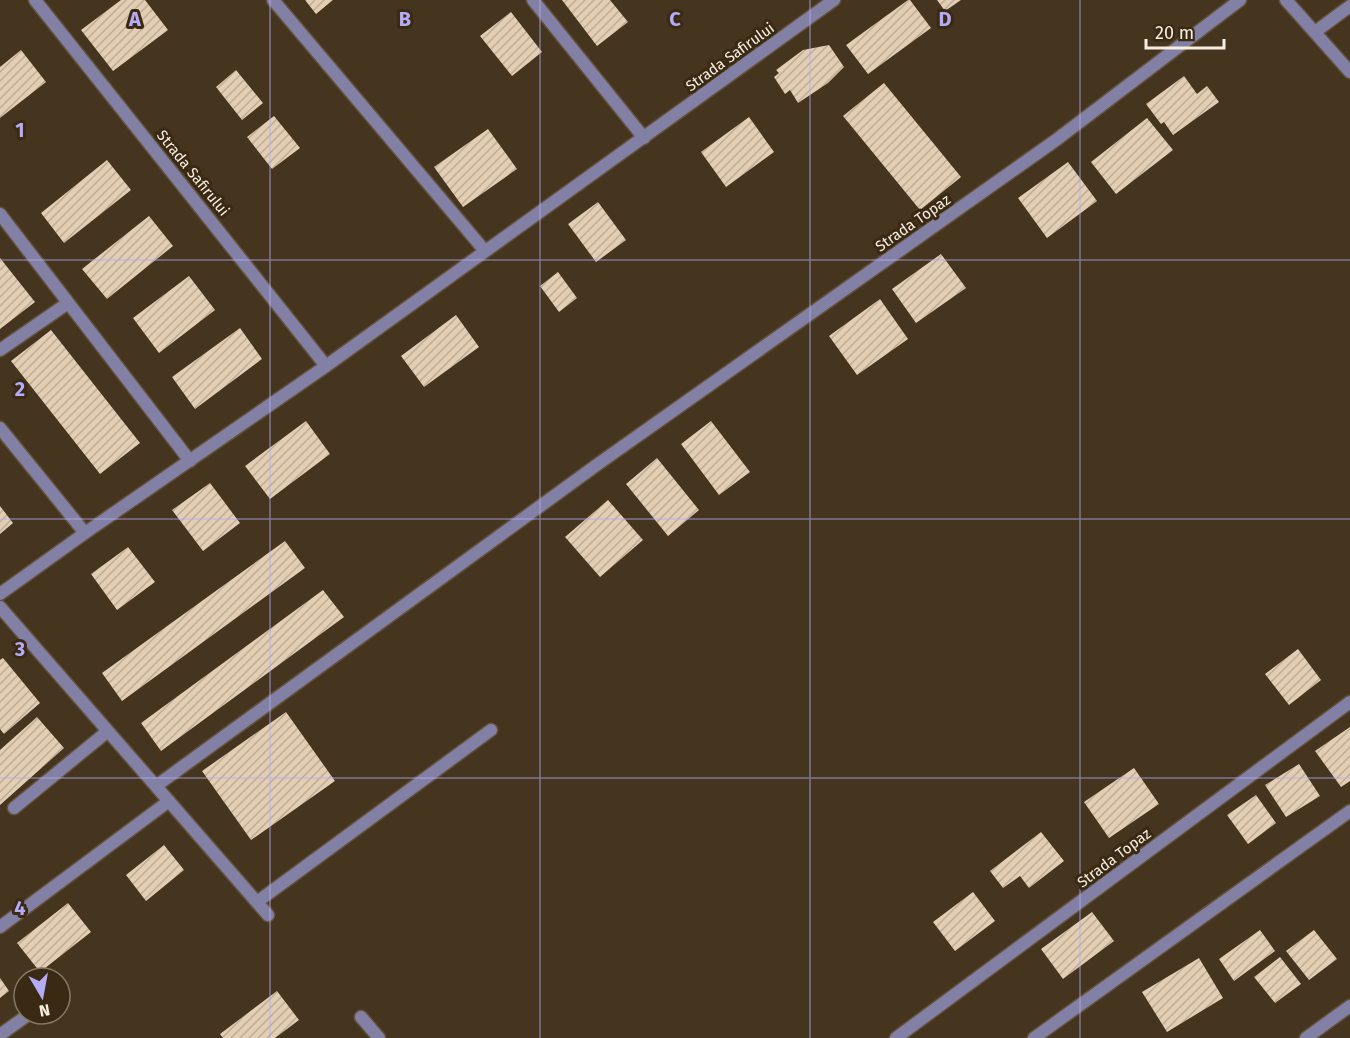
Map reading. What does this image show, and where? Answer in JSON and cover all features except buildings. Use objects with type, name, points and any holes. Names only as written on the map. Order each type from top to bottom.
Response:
[{"type":"street","name":"Strada Safirului","points":[[35,0],[326,366]]},
{"type":"street","points":[[273,0],[486,251]]},
{"type":"street","points":[[534,0],[644,138]]},
{"type":"street","name":"Strada Safirului","points":[[0,594],[326,366],[834,0]]},
{"type":"street","name":"Strada Topaz","points":[[156,786],[598,464],[1056,140],[1240,0]]},
{"type":"street","points":[[1286,0],[1350,72]]},
{"type":"street","points":[[1315,32],[1350,6]]},
{"type":"street","points":[[0,214],[190,461]]},
{"type":"street","points":[[0,350],[68,303]]},
{"type":"street","points":[[0,428],[85,533]]},
{"type":"street","points":[[0,607],[268,915]]},
{"type":"street","name":"Strada Topaz","points":[[896,1038],[1350,702]]},
{"type":"street","points":[[257,902],[491,730]]},
{"type":"street","points":[[14,808],[108,731]]},
{"type":"street","points":[[0,927],[169,801]]},
{"type":"street","points":[[1034,1038],[1350,811]]},
{"type":"street","points":[[1306,1038],[1350,1006]]},
{"type":"street","points":[[361,1017],[379,1038]]},
{"type":"street","points":[[0,1035],[12,1026]]}]
